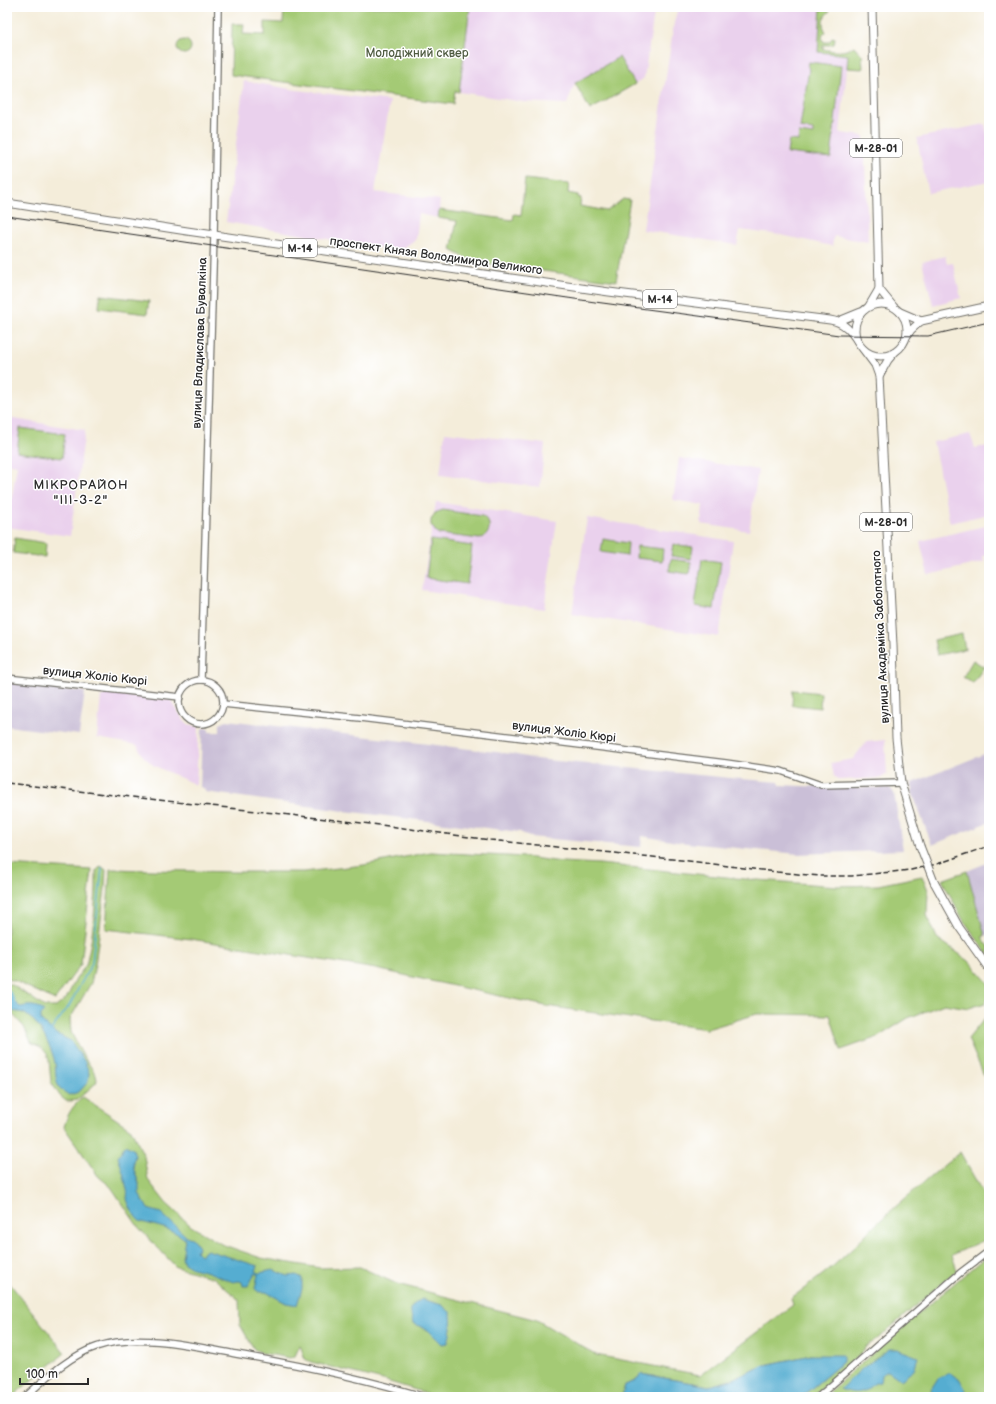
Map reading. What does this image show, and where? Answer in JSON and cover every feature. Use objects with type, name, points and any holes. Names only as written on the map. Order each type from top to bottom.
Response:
[{"type":"main road","name":"М-28-01","points":[[872,7],[879,289]]},
{"type":"main road","name":"проспект Князя Володимира Великого","points":[[7,203],[214,235],[609,292],[839,321]]},
{"type":"main road","points":[[869,306],[879,289],[904,318],[907,326],[906,337]]},
{"type":"main road","points":[[893,306],[885,304],[869,306],[862,311],[839,321],[851,332],[863,349],[870,353],[879,356],[895,352]]},
{"type":"main road","points":[[879,376],[888,360],[900,348],[906,337],[921,321],[989,306]]},
{"type":"main road","points":[[858,342],[855,332],[855,325],[862,311]]},
{"type":"main road","points":[[900,312],[921,321]]},
{"type":"main road","name":"вулиця Академіка Заболотного","points":[[863,349],[875,365],[879,376],[893,645],[896,738],[901,783],[920,846],[934,882],[959,927],[989,969]]},
{"type":"street","name":"вулиця Владислава Бувалкіна","points":[[201,680],[214,235],[218,7]]},
{"type":"street","name":"вулиця Жоліо Кюрі","points":[[7,678],[180,697]]},
{"type":"street","points":[[201,680],[214,685],[219,690],[223,704],[217,717],[211,721],[201,724],[191,721],[185,717],[179,704],[183,690],[188,685],[201,680]]},
{"type":"street","name":"вулиця Жоліо Кюрі","points":[[223,704],[360,718],[726,763],[781,771],[822,785],[901,783]]},
{"type":"street","points":[[818,1397],[960,1273],[989,1251]]},
{"type":"street","points":[[25,1397],[57,1370],[80,1354],[96,1346],[132,1341],[180,1344],[257,1357],[383,1384],[425,1397]]},
{"type":"shaded area","points":[[470,7],[655,7],[644,78],[635,84],[619,58],[575,83],[567,104],[524,102],[459,92]]},
{"type":"shaded area","points":[[678,7],[821,7],[819,52],[848,55],[840,133],[864,136],[868,242],[834,236],[832,246],[781,235],[740,230],[737,245],[643,230],[674,23]]},
{"type":"shaded area","points":[[244,81],[297,90],[390,101],[375,192],[440,200],[438,218],[419,214],[416,239],[399,251],[226,222]]},
{"type":"shaded area","points":[[985,124],[989,142],[989,181],[928,193],[917,138]]},
{"type":"shaded area","points":[[945,256],[947,264],[953,263],[961,298],[933,305],[922,262]]},
{"type":"shaded area","points":[[7,418],[85,430],[70,536],[7,527],[17,465],[7,463]]},
{"type":"shaded area","points":[[445,432],[545,444],[540,487],[440,475]]},
{"type":"shaded area","points":[[970,434],[975,448],[989,446],[989,514],[950,523],[933,442]]},
{"type":"shaded area","points":[[679,458],[758,470],[749,531],[701,524],[703,505],[673,500]]},
{"type":"shaded area","points":[[436,502],[557,521],[544,609],[422,590]]},
{"type":"shaded area","points":[[587,518],[733,541],[719,637],[572,614]]},
{"type":"shaded area","points":[[989,525],[989,555],[983,556],[984,562],[928,575],[920,541]]},
{"type":"shaded area","points":[[7,682],[85,692],[79,735],[7,726]]},
{"type":"shaded area","points":[[104,693],[171,700],[184,721],[190,725],[199,727],[196,785],[153,765],[143,756],[137,745],[97,738],[101,696],[104,696]]},
{"type":"shaded area","points":[[227,720],[512,754],[536,759],[779,782],[780,785],[890,788],[894,793],[903,850],[798,854],[677,842],[642,836],[641,847],[530,837],[520,832],[344,811],[205,792],[205,789],[200,787],[202,728],[209,728],[209,732],[220,732],[220,724]]},
{"type":"shaded area","points":[[885,740],[887,774],[880,778],[839,780],[834,776],[831,763],[853,759],[866,742]]},
{"type":"shaded area","points":[[989,752],[989,822],[932,845],[912,792],[912,783]]},
{"type":"shaded area","points":[[989,862],[989,935],[985,936],[967,871]]},
{"type":"green space","name":"Молодіжний сквер","points":[[284,7],[470,7],[459,92],[455,91],[453,104],[231,75],[232,24],[244,24],[243,34],[265,35],[265,22],[283,23]]},
{"type":"green space","points":[[821,7],[826,7],[830,11],[825,16],[823,21],[823,26],[826,32],[823,34],[822,39],[824,42],[828,42],[832,37],[835,38],[834,44],[823,45],[823,49],[842,51],[850,49],[854,46],[862,55],[863,69],[847,68],[848,55],[818,52]]},
{"type":"green space","points":[[181,40],[187,40],[191,44],[191,50],[187,54],[181,54],[177,50],[177,44]]},
{"type":"green space","points":[[619,57],[635,84],[590,110],[575,83]]},
{"type":"green space","points":[[809,62],[841,66],[831,158],[787,153],[789,140],[798,141],[799,133],[813,135],[813,130],[800,128]]},
{"type":"green space","points":[[525,179],[569,184],[568,193],[578,195],[578,197],[581,198],[580,206],[607,211],[623,199],[630,200],[616,281],[471,261],[451,250],[457,221],[438,218],[439,210],[513,220],[514,214],[521,215]]},
{"type":"green space","points":[[100,295],[149,301],[147,314],[99,308]]},
{"type":"green space","points":[[20,428],[65,434],[62,458],[17,452]]},
{"type":"green space","points":[[443,510],[482,516],[488,522],[488,532],[480,539],[439,534],[431,525],[431,520],[435,513]]},
{"type":"green space","points":[[15,538],[46,543],[45,557],[13,553]]},
{"type":"green space","points":[[603,539],[628,543],[627,556],[601,552]]},
{"type":"green space","points":[[431,540],[472,546],[467,584],[426,578]]},
{"type":"green space","points":[[673,544],[693,547],[691,559],[671,556]]},
{"type":"green space","points":[[637,546],[663,549],[662,561],[636,558]]},
{"type":"green space","points":[[671,559],[691,562],[689,574],[669,571]]},
{"type":"green space","points":[[702,559],[721,562],[714,609],[695,606]]},
{"type":"green space","points":[[962,634],[965,649],[937,655],[934,640]]},
{"type":"green space","points":[[973,660],[984,667],[973,683],[963,677]]},
{"type":"green space","points":[[793,690],[821,693],[820,708],[792,705]]},
{"type":"green space","points":[[430,852],[525,857],[562,862],[600,864],[745,879],[837,886],[878,885],[922,876],[928,890],[927,915],[937,938],[969,961],[989,984],[989,998],[985,1003],[969,1008],[944,1004],[908,1018],[878,1037],[841,1050],[830,1015],[757,1014],[707,1029],[546,1006],[376,969],[191,939],[106,929],[110,869],[304,872],[364,865]]},
{"type":"green space","points":[[7,865],[92,870],[81,964],[55,1000],[15,981],[7,979]]},
{"type":"green space","points":[[101,866],[106,870],[105,889],[95,965],[91,983],[70,1019],[71,1032],[81,1052],[96,1075],[97,1080],[96,1083],[77,1100],[66,1101],[60,1096],[51,1082],[47,1054],[42,1048],[31,1042],[24,1027],[7,1008],[7,984],[11,984],[45,1007],[56,1007],[66,999],[76,979],[86,965],[94,918],[96,871]]},
{"type":"green space","points":[[967,871],[985,936],[982,937],[989,947],[989,956],[962,918],[942,880]]},
{"type":"green space","points":[[989,1013],[989,1087],[968,1039]]},
{"type":"green space","points":[[83,1097],[131,1129],[144,1156],[148,1180],[166,1203],[191,1226],[221,1244],[261,1258],[320,1268],[360,1267],[397,1284],[537,1320],[596,1355],[700,1375],[793,1305],[791,1298],[833,1266],[883,1218],[960,1152],[989,1204],[989,1238],[952,1255],[957,1270],[875,1341],[867,1345],[861,1354],[812,1397],[801,1397],[843,1362],[811,1355],[765,1365],[731,1380],[709,1386],[642,1374],[633,1382],[625,1385],[622,1397],[439,1397],[383,1380],[311,1362],[305,1359],[300,1345],[295,1356],[290,1358],[262,1353],[254,1349],[240,1325],[239,1300],[214,1278],[176,1267],[139,1228],[111,1187],[98,1176],[64,1127],[71,1110]]},
{"type":"green space","points":[[989,1256],[989,1397],[825,1397],[852,1371],[979,1262]]},
{"type":"green space","points":[[7,1280],[65,1353],[13,1397],[7,1397]]},
{"type":"water","points":[[14,1001],[20,1007],[33,1006],[44,1011],[41,1015],[41,1020],[55,1033],[71,1041],[85,1062],[89,1073],[88,1082],[79,1092],[69,1095],[59,1087],[56,1078],[54,1058],[47,1040],[33,1020],[20,1012],[9,1009],[7,1002]]},
{"type":"water","points":[[125,1145],[133,1149],[135,1156],[133,1162],[134,1170],[139,1183],[139,1193],[148,1209],[161,1213],[186,1236],[192,1238],[199,1247],[196,1251],[200,1255],[207,1250],[258,1266],[256,1271],[259,1273],[273,1270],[288,1276],[297,1275],[302,1278],[302,1289],[297,1305],[286,1303],[266,1292],[259,1292],[255,1289],[258,1274],[255,1273],[248,1286],[243,1286],[242,1282],[233,1282],[208,1272],[192,1268],[184,1263],[182,1258],[185,1239],[170,1230],[140,1221],[131,1209],[127,1199],[126,1186],[118,1157]]},
{"type":"water","points":[[422,1299],[442,1305],[451,1313],[451,1328],[448,1343],[442,1344],[429,1331],[413,1323],[411,1314],[412,1308]]},
{"type":"water","points":[[889,1349],[897,1349],[918,1357],[914,1370],[901,1380],[888,1371],[881,1375],[880,1382],[874,1384],[863,1392],[856,1393],[840,1389],[864,1367]]},
{"type":"water","points":[[811,1355],[843,1355],[843,1362],[801,1397],[622,1397],[625,1385],[633,1382],[642,1374],[709,1386],[731,1380],[765,1365]]},
{"type":"water","points":[[949,1373],[959,1378],[966,1390],[966,1397],[933,1397],[931,1389],[938,1378]]},
{"type":"waterway","points":[[51,1030],[69,1006],[92,963],[102,868]]},
{"type":"waterway","points":[[7,994],[11,1001]]},
{"type":"tram line","points":[[7,216],[595,302],[839,335],[928,336],[989,322]]},
{"type":"railway","points":[[7,783],[389,826],[490,840],[819,876],[852,876],[911,870],[937,864],[989,846]]},
{"type":"district","name":"МІКРОРАЙОН \"ІІІ-3-2\"","points":[[81,492]]}]
